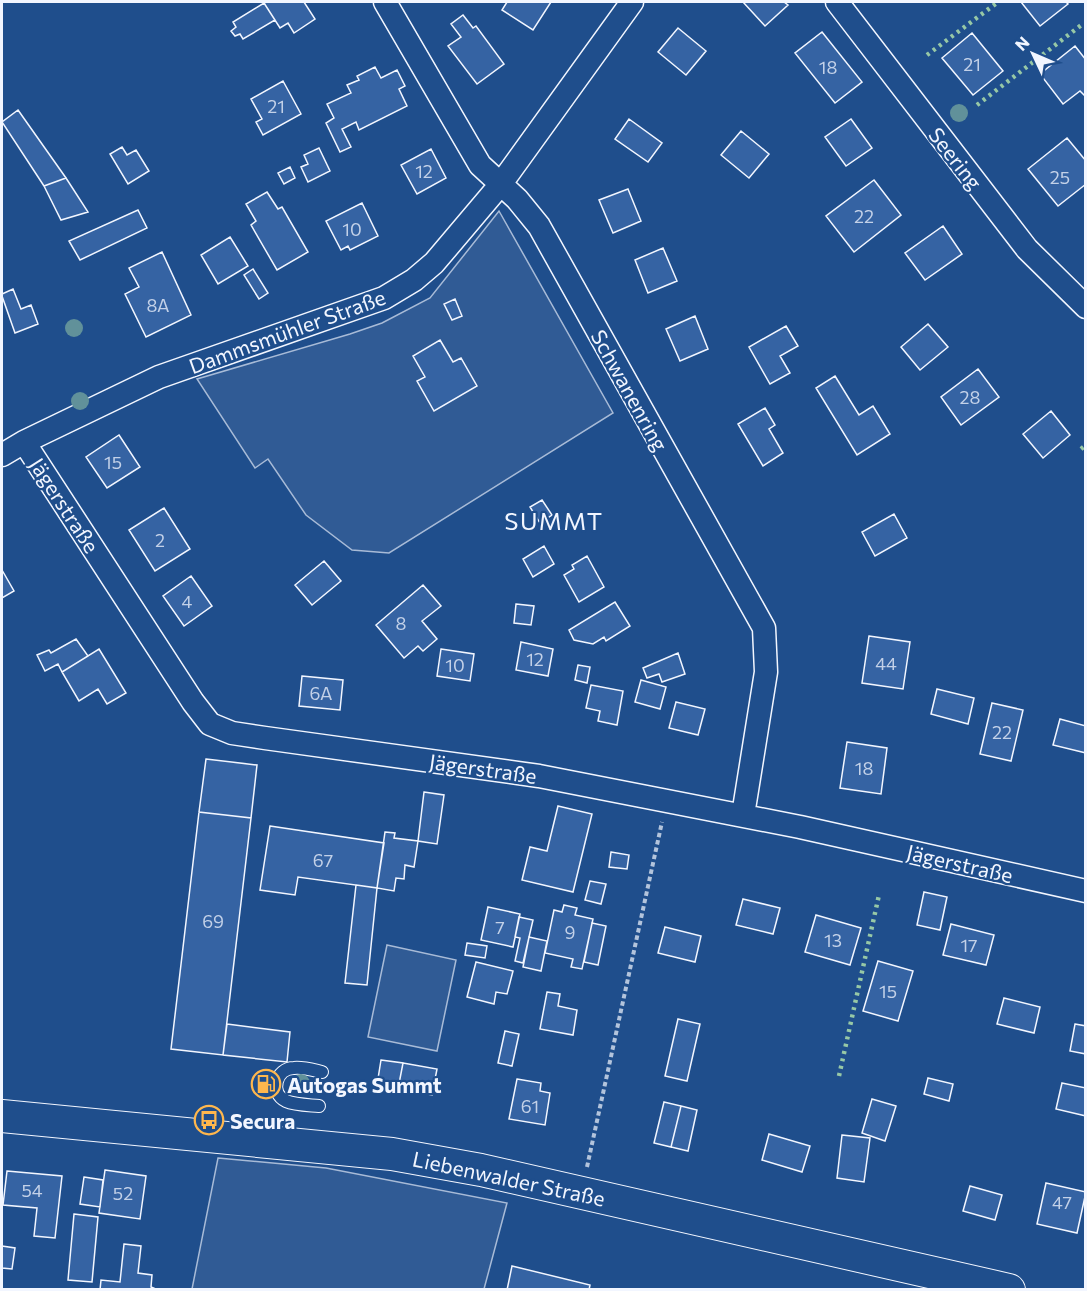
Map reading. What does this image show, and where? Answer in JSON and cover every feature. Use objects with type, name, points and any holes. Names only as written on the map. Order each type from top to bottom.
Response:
[{"type":"main road","name":"Liebenwalder Straße","points":[[2,1116],[399,1155],[481,1170],[1009,1290]]},
{"type":"street","name":"Schwanenring","points":[[385,2],[480,165],[517,199],[539,226],[764,628],[766,672],[743,815]]},
{"type":"street","name":"Dammsmühler Straße","points":[[2,455],[24,442],[159,377],[384,298],[414,280],[434,263],[500,185],[632,2]]},
{"type":"street","name":"Seering","points":[[837,2],[1027,249],[1086,307]]},
{"type":"street","name":"Jägerstraße","points":[[24,442],[186,692],[210,724],[232,733],[540,776],[743,815],[1086,891]]},
{"type":"lane","points":[[319,1106],[286,1101],[279,1096],[276,1089],[277,1078],[284,1070],[293,1067],[322,1072]]},
{"type":"path","points":[[585,1174],[667,801]]},
{"type":"shaded area","points":[[499,211],[613,413],[389,553],[352,550],[306,515],[268,459],[255,468],[197,379],[382,323],[430,298]]},
{"type":"shaded area","points":[[387,945],[456,960],[437,1051],[368,1037]]},
{"type":"shaded area","points":[[218,1158],[326,1168],[507,1203],[484,1289],[192,1289]]},
{"type":"building","points":[[304,2],[315,19],[294,33],[288,23],[280,28],[264,3]]},
{"type":"building","points":[[507,2],[551,2],[533,30],[502,10]]},
{"type":"building","points":[[743,2],[784,2],[788,5],[765,26]]},
{"type":"building","points":[[1021,2],[1066,2],[1068,4],[1040,26]]},
{"type":"building","points":[[264,3],[275,20],[243,39],[240,34],[235,36],[231,31],[236,27],[233,22]]},
{"type":"building","points":[[463,15],[473,28],[476,26],[504,64],[477,84],[448,46],[461,37],[451,24]]},
{"type":"building","points":[[678,28],[706,51],[686,75],[658,52]]},
{"type":"building","points":[[822,32],[862,82],[835,103],[795,53]]},
{"type":"building","points":[[972,33],[1003,71],[973,95],[942,58]]},
{"type":"building","points":[[1075,46],[1086,60],[1086,97],[1080,91],[1063,104],[1040,74]]},
{"type":"building","points":[[375,67],[381,78],[397,70],[405,86],[399,89],[407,106],[359,130],[356,122],[342,129],[351,147],[340,152],[326,123],[334,118],[327,104],[351,93],[347,85],[359,80],[357,76]]},
{"type":"building","points":[[283,81],[301,114],[263,135],[256,122],[262,119],[251,99]]},
{"type":"building","points":[[18,110],[66,178],[44,186],[2,122]]},
{"type":"building","points":[[629,119],[662,143],[648,162],[615,139]]},
{"type":"building","points":[[851,119],[872,148],[846,166],[825,137]]},
{"type":"building","points":[[741,131],[769,154],[749,178],[721,155]]},
{"type":"building","points":[[1067,138],[1086,161],[1086,184],[1058,206],[1028,169]]},
{"type":"building","points":[[122,147],[127,155],[136,150],[149,171],[128,184],[110,154]]},
{"type":"building","points":[[319,148],[330,171],[308,182],[301,167],[308,164],[304,155]]},
{"type":"building","points":[[431,149],[446,178],[417,194],[401,165]]},
{"type":"building","points":[[290,167],[295,178],[284,184],[278,173]]},
{"type":"building","points":[[66,178],[88,212],[61,220],[44,186]]},
{"type":"building","points":[[874,180],[901,215],[854,252],[826,216]]},
{"type":"building","points":[[628,189],[641,221],[613,233],[599,200]]},
{"type":"building","points":[[267,192],[278,209],[282,207],[308,252],[277,270],[251,225],[256,221],[246,204]]},
{"type":"building","points":[[362,203],[378,236],[350,250],[348,246],[341,250],[326,221]]},
{"type":"building","points":[[138,210],[147,228],[80,260],[69,241]]},
{"type":"building","points":[[943,226],[962,254],[925,280],[905,253]]},
{"type":"building","points":[[230,237],[248,266],[218,284],[201,255]]},
{"type":"building","points":[[663,248],[677,281],[648,293],[635,260]]},
{"type":"building","points":[[162,252],[191,315],[146,337],[125,294],[139,287],[129,268]]},
{"type":"building","points":[[253,269],[268,293],[259,299],[244,275]]},
{"type":"building","points":[[13,289],[21,309],[31,305],[38,324],[15,333],[2,296]]},
{"type":"building","points":[[455,299],[462,316],[452,320],[444,304]]},
{"type":"building","points":[[695,316],[708,349],[680,361],[666,329]]},
{"type":"building","points":[[928,324],[948,347],[920,370],[901,347]]},
{"type":"building","points":[[786,326],[798,346],[780,356],[790,373],[770,384],[749,347]]},
{"type":"building","points":[[440,340],[453,362],[461,358],[477,386],[434,411],[417,381],[425,377],[413,356]]},
{"type":"building","points":[[978,369],[999,397],[961,425],[941,397]]},
{"type":"building","points":[[835,376],[859,415],[873,406],[890,434],[857,455],[816,388]]},
{"type":"building","points":[[765,408],[775,425],[769,429],[783,453],[763,466],[738,424]]},
{"type":"building","points":[[1051,411],[1070,435],[1043,458],[1023,434]]},
{"type":"building","points":[[119,435],[140,467],[107,488],[86,457]]},
{"type":"building","points":[[542,500],[552,515],[540,523],[530,507]]},
{"type":"building","points":[[164,508],[190,549],[155,571],[129,530]]},
{"type":"building","points":[[894,514],[907,538],[875,556],[862,532]]},
{"type":"building","points":[[544,546],[554,564],[533,577],[523,559]]},
{"type":"building","points":[[587,556],[604,587],[579,602],[564,575],[574,569],[572,565]]},
{"type":"building","points":[[324,561],[341,581],[312,605],[295,585]]},
{"type":"building","points":[[2,570],[14,591],[2,598]]},
{"type":"building","points":[[191,576],[212,606],[184,626],[163,596]]},
{"type":"building","points":[[423,585],[441,606],[422,621],[437,639],[423,651],[418,646],[404,658],[376,625]]},
{"type":"building","points":[[615,602],[630,626],[606,641],[604,637],[593,644],[574,640],[569,630]]},
{"type":"building","points":[[516,604],[534,606],[531,625],[514,623]]},
{"type":"building","points":[[869,636],[910,642],[903,689],[862,683]]},
{"type":"building","points":[[76,639],[88,656],[62,672],[58,664],[45,671],[37,655],[49,650],[51,653]]},
{"type":"building","points":[[521,642],[553,649],[548,676],[516,670]]},
{"type":"building","points":[[99,649],[126,693],[107,704],[98,689],[79,701],[62,672]]},
{"type":"building","points":[[441,649],[474,654],[470,681],[437,676]]},
{"type":"building","points":[[678,653],[685,674],[662,682],[659,674],[647,678],[643,668]]},
{"type":"building","points":[[578,665],[590,667],[587,683],[575,680]]},
{"type":"building","points":[[302,676],[343,680],[340,710],[299,706]]},
{"type":"building","points":[[641,680],[666,687],[660,709],[635,702]]},
{"type":"building","points":[[591,685],[623,691],[617,725],[598,721],[600,711],[586,708]]},
{"type":"building","points":[[937,689],[974,698],[968,724],[931,714]]},
{"type":"building","points":[[676,702],[705,709],[698,735],[669,728]]},
{"type":"building","points":[[992,703],[1023,710],[1011,761],[980,754]]},
{"type":"building","points":[[1060,719],[1086,726],[1086,753],[1053,745]]},
{"type":"building","points":[[847,742],[887,748],[881,794],[840,788]]},
{"type":"building","points":[[206,759],[257,765],[251,818],[199,812]]},
{"type":"building","points":[[424,792],[444,795],[437,844],[418,841]]},
{"type":"building","points":[[558,806],[592,814],[573,892],[522,880],[530,847],[547,851]]},
{"type":"building","points":[[199,812],[251,818],[223,1055],[171,1049]]},
{"type":"building","points":[[270,826],[384,843],[377,888],[298,877],[295,895],[260,890]]},
{"type":"building","points":[[385,832],[395,833],[394,838],[418,841],[414,867],[405,865],[404,879],[396,878],[394,891],[377,888]]},
{"type":"building","points":[[611,852],[629,855],[627,869],[609,867]]},
{"type":"building","points":[[590,881],[606,884],[601,904],[585,900]]},
{"type":"building","points":[[356,885],[377,888],[367,985],[345,983]]},
{"type":"building","points":[[924,892],[947,897],[940,930],[917,925]]},
{"type":"building","points":[[743,899],[780,908],[773,934],[736,925]]},
{"type":"building","points":[[564,905],[577,908],[575,915],[593,919],[582,969],[571,967],[573,959],[545,953],[554,910],[562,912]]},
{"type":"building","points":[[488,907],[520,914],[513,947],[481,940]]},
{"type":"building","points":[[816,915],[861,928],[850,965],[805,952]]},
{"type":"building","points":[[519,917],[533,920],[523,963],[515,961],[520,938],[515,937]]},
{"type":"building","points":[[592,923],[606,926],[598,965],[584,962]]},
{"type":"building","points":[[951,924],[994,935],[986,965],[943,955]]},
{"type":"building","points":[[665,927],[701,936],[695,962],[658,953]]},
{"type":"building","points":[[529,937],[547,941],[541,971],[523,967]]},
{"type":"building","points":[[467,943],[487,946],[485,958],[465,955]]},
{"type":"building","points":[[878,961],[913,971],[898,1021],[863,1011]]},
{"type":"building","points":[[476,962],[513,971],[507,994],[496,992],[494,1004],[467,997]]},
{"type":"building","points":[[547,992],[560,994],[558,1006],[577,1010],[573,1035],[540,1029]]},
{"type":"building","points":[[1004,998],[1040,1007],[1034,1033],[997,1024]]},
{"type":"building","points":[[678,1019],[700,1024],[687,1081],[665,1076]]},
{"type":"building","points":[[227,1024],[290,1032],[287,1062],[223,1055]]},
{"type":"building","points":[[1075,1024],[1086,1026],[1086,1054],[1070,1051]]},
{"type":"building","points":[[505,1031],[519,1034],[512,1066],[498,1063]]},
{"type":"building","points":[[381,1060],[403,1063],[398,1089],[377,1085]]},
{"type":"building","points":[[403,1063],[437,1069],[432,1095],[398,1089]]},
{"type":"building","points":[[928,1078],[953,1084],[949,1101],[924,1094]]},
{"type":"building","points":[[517,1079],[541,1083],[540,1091],[550,1093],[545,1125],[509,1119]]},
{"type":"building","points":[[1062,1083],[1086,1088],[1086,1116],[1056,1109]]},
{"type":"building","points":[[872,1099],[896,1106],[885,1141],[862,1133]]},
{"type":"building","points":[[664,1102],[681,1106],[671,1147],[654,1143]]},
{"type":"building","points":[[681,1106],[697,1110],[688,1151],[671,1147]]},
{"type":"building","points":[[769,1134],[810,1146],[802,1172],[762,1160]]},
{"type":"building","points":[[842,1135],[870,1138],[864,1182],[837,1178]]},
{"type":"building","points":[[105,1170],[146,1176],[140,1219],[99,1213]]},
{"type":"building","points":[[7,1171],[62,1176],[55,1238],[34,1236],[37,1208],[3,1205]]},
{"type":"building","points":[[84,1177],[103,1180],[100,1207],[80,1204]]},
{"type":"building","points":[[1046,1183],[1086,1192],[1077,1233],[1037,1224]]},
{"type":"building","points":[[970,1186],[1002,1195],[995,1220],[963,1211]]},
{"type":"building","points":[[74,1214],[98,1217],[92,1282],[68,1280]]},
{"type":"building","points":[[124,1244],[141,1246],[138,1273],[152,1275],[151,1287],[158,1290],[100,1290],[101,1280],[120,1282]]},
{"type":"building","points":[[2,1246],[15,1248],[12,1269],[2,1268]]},
{"type":"building","points":[[512,1266],[590,1285],[589,1290],[507,1290]]},
{"type":"hedge","points":[[927,55],[998,2]]},
{"type":"hedge","points":[[977,105],[1084,23]]},
{"type":"hedge","points":[[1081,449],[1086,445]]},
{"type":"hedge","points":[[839,1076],[879,895]]},
{"type":"place","name":"Autogas Summt","points":[[266,1084]]},
{"type":"place","name":"Secura","points":[[209,1120]]},
{"type":"district","name":"SUMMT","points":[[554,520]]}]
